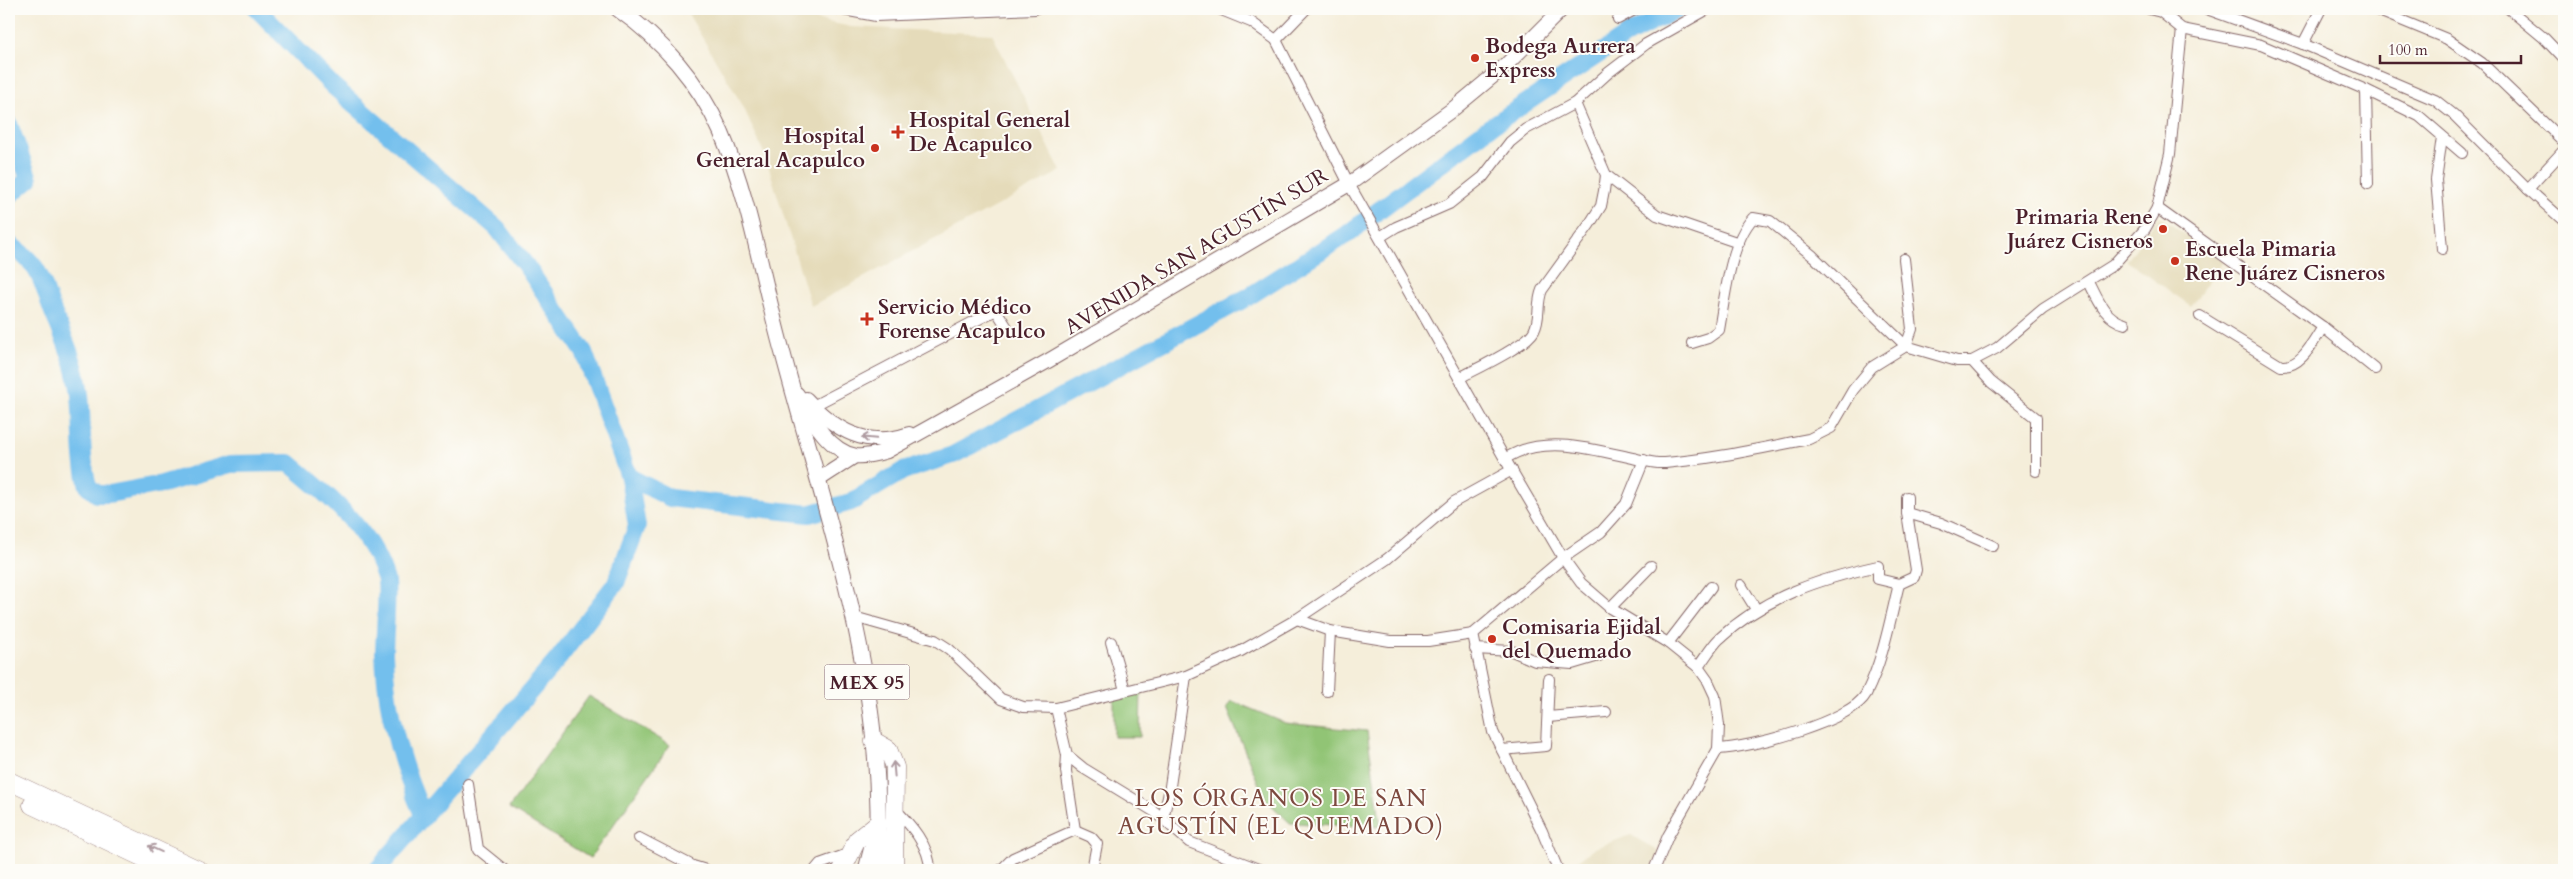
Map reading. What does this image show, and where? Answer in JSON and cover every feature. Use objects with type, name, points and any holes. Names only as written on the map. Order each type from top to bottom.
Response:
[{"type":"highway","points":[[874,741],[888,749],[895,767],[894,870]]},
{"type":"highway","points":[[9,781],[199,870]]},
{"type":"highway","points":[[9,794],[169,870]]},
{"type":"highway","points":[[845,862],[857,840],[878,828]]},
{"type":"main road","name":"MEX 95","points":[[618,9],[642,26],[672,56],[720,130],[748,211],[790,383],[833,534],[865,667],[874,741],[878,870]]},
{"type":"main road","name":"AVENIDA SAN AGUSTÍN SUR","points":[[855,456],[887,451],[1048,361],[1348,184],[1453,109],[1498,72],[1562,9]]},
{"type":"main road","name":"AVENIDA SAN AGUSTÍN SUR","points":[[790,383],[812,406],[838,427],[855,436],[871,439],[903,436],[933,425]]},
{"type":"main road","points":[[790,383],[828,439],[843,451],[855,456],[820,486]]},
{"type":"main road","name":"MEX 95","points":[[866,870],[878,828]]},
{"type":"street","points":[[843,9],[876,16],[1035,9]]},
{"type":"street","points":[[1219,9],[1251,22],[1276,40],[1348,184],[1563,558],[1582,583],[1610,608],[1668,643],[1698,667],[1708,681],[1715,696],[1719,725],[1718,750],[1668,836],[1654,870]]},
{"type":"street","points":[[1276,40],[1306,9]]},
{"type":"street","points":[[1618,19],[1636,9]]},
{"type":"street","points":[[1378,234],[1449,204],[1483,178],[1510,142],[1526,129],[1575,103],[1608,73],[1646,44],[1708,9]]},
{"type":"street","points":[[2149,9],[2161,12],[2182,30],[2261,44],[2366,90],[2420,116],[2462,153]]},
{"type":"street","points":[[2207,9],[2303,44],[2435,100],[2454,115],[2528,189],[2564,220]]},
{"type":"street","points":[[2303,44],[2320,9]]},
{"type":"street","points":[[2374,9],[2454,44],[2482,63],[2564,142]]},
{"type":"street","points":[[2509,9],[2544,38],[2564,59]]},
{"type":"street","points":[[1692,343],[1708,338],[1719,330],[1728,277],[1738,243],[1754,218],[1770,221],[1813,256],[1906,346],[1957,361],[1972,361],[1997,348],[2043,309],[2114,265],[2145,229],[2157,208],[2170,154],[2182,30]]},
{"type":"street","points":[[2366,90],[2368,184]]},
{"type":"street","points":[[1575,103],[1606,175],[1656,215],[1738,243]]},
{"type":"street","points":[[2442,137],[2436,180],[2442,249]]},
{"type":"street","points":[[2528,189],[2564,150]]},
{"type":"street","points":[[1459,378],[1510,351],[1534,333],[1539,319],[1538,299],[1542,290],[1601,206],[1606,175]]},
{"type":"street","points":[[2157,208],[2323,327],[2375,369]]},
{"type":"street","points":[[1505,459],[1524,449],[1557,445],[1663,463],[1726,455],[1810,440],[1822,435],[1831,428],[1853,390],[1872,367],[1906,346],[1912,329],[1904,259]]},
{"type":"street","points":[[2089,282],[2099,302],[2114,321],[2125,324]]},
{"type":"street","points":[[812,406],[996,310],[1008,329]]},
{"type":"street","points":[[2200,316],[2281,366],[2288,366],[2297,362],[2323,327]]},
{"type":"street","points":[[1972,361],[1990,382],[2036,418],[2036,471]]},
{"type":"street","points":[[1297,620],[1330,631],[1390,641],[1428,641],[1473,634],[1563,558],[1601,532],[1626,504],[1644,460]]},
{"type":"street","points":[[854,617],[935,640],[949,649],[1001,699],[1023,707],[1056,708],[1186,676],[1240,651],[1297,620],[1387,559],[1454,502],[1512,470]]},
{"type":"street","points":[[1698,667],[1718,640],[1756,609],[1830,577],[1878,566],[1878,579],[1899,584],[1914,577],[1916,570],[1907,513],[1907,497]]},
{"type":"street","points":[[1907,513],[1941,523],[1993,546]]},
{"type":"street","points":[[1610,608],[1652,566]]},
{"type":"street","points":[[1718,750],[1738,749],[1785,736],[1830,719],[1852,708],[1865,695],[1881,652],[1899,584]]},
{"type":"street","points":[[1741,585],[1756,609]]},
{"type":"street","points":[[1668,643],[1711,587]]},
{"type":"street","points":[[1327,691],[1330,631]]},
{"type":"street","points":[[1473,634],[1490,719],[1502,750],[1558,870]]},
{"type":"street","points":[[1111,642],[1125,690]]},
{"type":"street","points":[[1476,649],[1512,651],[1535,661],[1572,664],[1599,656]]},
{"type":"street","points":[[1163,818],[1169,793],[1186,676]]},
{"type":"street","points":[[1502,750],[1546,746],[1549,680]]},
{"type":"street","points":[[1056,708],[1067,755],[1066,771],[1075,830]]},
{"type":"street","points":[[1548,717],[1606,712]]},
{"type":"street","points":[[1067,755],[1083,768],[1163,818],[1189,842],[1261,870]]},
{"type":"street","points":[[468,784],[478,849],[504,870]]},
{"type":"street","points":[[894,808],[918,837],[930,864],[930,870]]},
{"type":"street","points":[[1000,870],[1013,858],[1075,830],[1091,837],[1097,844],[1092,870]]},
{"type":"street","points":[[639,838],[693,866],[706,870]]},
{"type":"street","points":[[815,870],[820,864],[845,862]]},
{"type":"shaded area","name":"Hospital General De Acapulco","points":[[702,9],[769,9],[851,27],[992,34],[1061,171],[811,306],[766,158],[743,106],[687,12]]},
{"type":"shaded area","name":"Escuela Pimaria Rene Juárez Cisneros","points":[[2159,216],[2223,262],[2191,306],[2127,261]]},
{"type":"shaded area","points":[[1631,835],[1658,851],[1654,870],[1565,870],[1595,848]]},
{"type":"green space","points":[[1141,689],[1140,737],[1114,737],[1114,693]]},
{"type":"green space","points":[[589,696],[670,745],[590,858],[509,808]]},
{"type":"green space","points":[[1232,701],[1285,723],[1367,731],[1381,827],[1290,823],[1265,799],[1227,708]]},
{"type":"waterway","points":[[257,9],[333,86],[497,228],[527,267],[584,352],[629,477],[637,526],[616,583],[558,659],[377,870]]},
{"type":"waterway","points":[[629,477],[670,498],[809,514],[851,502],[903,471],[953,455],[1248,297],[1346,235],[1487,129],[1629,34],[1678,9]]},
{"type":"waterway","points":[[9,124],[29,179],[9,196]]},
{"type":"waterway","points":[[9,244],[34,266],[42,281],[70,352],[80,395],[85,475],[88,486],[97,494],[109,494],[162,484],[231,464],[289,463],[332,500],[369,543],[378,559],[386,582],[384,653],[391,716],[401,757],[424,817]]},
{"type":"place","name":"Bodega Aurrera Express","points":[[1475,58]]},
{"type":"place","name":"Hospital General De Acapulco","points":[[898,132]]},
{"type":"place","name":"Hospital General Acapulco","points":[[875,148]]},
{"type":"place","name":"Primaria Rene Juárez Cisneros","points":[[2163,229]]},
{"type":"place","name":"Escuela Pimaria Rene Juárez Cisneros","points":[[2175,261]]},
{"type":"place","name":"Servicio Médico Forense Acapulco","points":[[867,319]]},
{"type":"place","name":"Comisaria Ejidal del Quemado","points":[[1492,639]]},
{"type":"district","name":"LOS ÓRGANOS DE SAN AGUSTÍN (EL QUEMADO)","points":[[1281,812]]}]
